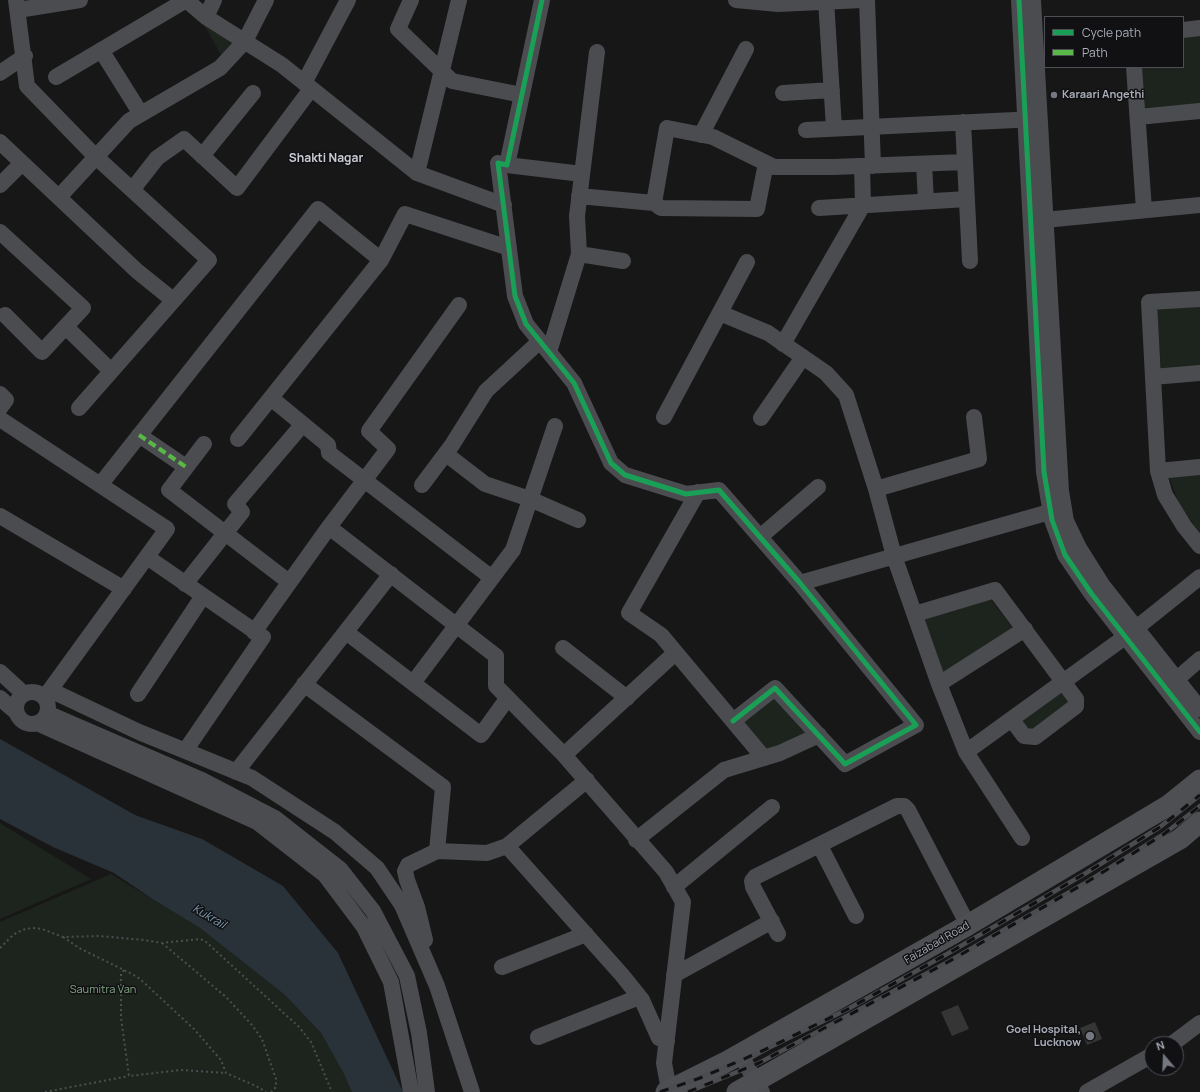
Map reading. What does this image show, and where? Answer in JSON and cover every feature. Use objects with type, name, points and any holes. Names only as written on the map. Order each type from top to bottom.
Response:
[{"type":"main road","name":"Faizabad Road","points":[[667,1091],[740,1054],[968,926],[1169,805],[1200,780]]},
{"type":"main road","points":[[737,1092],[759,1087],[1198,827]]},
{"type":"street","points":[[79,408],[209,260],[95,156],[27,86],[17,5],[80,0]]},
{"type":"street","points":[[56,77],[186,0],[206,17],[282,65],[417,173],[504,206]]},
{"type":"street","points":[[206,17],[214,0]]},
{"type":"street","points":[[59,197],[95,156],[129,121],[220,68],[245,41],[266,0]]},
{"type":"street","points":[[132,190],[157,158],[184,139],[237,188],[307,86],[348,0]]},
{"type":"street","points":[[411,0],[398,29],[452,82],[522,95]]},
{"type":"street","points":[[417,173],[459,0]]},
{"type":"street","points":[[507,165],[542,0]]},
{"type":"street","points":[[736,0],[778,4],[863,0]]},
{"type":"street","points":[[783,344],[863,205],[872,127],[867,0]]},
{"type":"street","points":[[1019,0],[1032,119],[1038,220],[1044,472],[1057,510],[1065,555],[1091,593],[1177,679],[1200,709]]},
{"type":"street","points":[[1032,119],[1033,0]]},
{"type":"street","points":[[826,1],[834,128]]},
{"type":"street","points":[[1184,30],[1200,28]]},
{"type":"street","points":[[701,135],[746,49]]},
{"type":"street","points":[[101,50],[141,114]]},
{"type":"street","points":[[422,485],[446,454],[486,391],[545,347],[579,254],[576,216],[597,52]]},
{"type":"street","points":[[0,73],[24,56]]},
{"type":"street","points":[[1134,68],[1144,210]]},
{"type":"street","points":[[783,93],[832,90]]},
{"type":"street","points":[[202,156],[253,93]]},
{"type":"street","points":[[1138,117],[1200,111]]},
{"type":"street","points":[[806,130],[1032,119]]},
{"type":"street","points":[[963,122],[970,262]]},
{"type":"street","points":[[654,203],[667,128],[713,137],[774,167],[867,166],[965,162]]},
{"type":"street","points":[[0,142],[137,271],[173,300]]},
{"type":"street","points":[[0,185],[22,163]]},
{"type":"street","points":[[582,174],[498,163],[515,296],[526,324],[574,384],[611,463],[625,475],[686,494],[719,490],[800,583],[916,725],[845,764],[775,688],[733,721]]},
{"type":"street","points":[[579,196],[654,203],[661,208],[757,209],[766,163]]},
{"type":"street","points":[[924,164],[926,201]]},
{"type":"street","points":[[819,208],[967,199]]},
{"type":"street","points":[[1038,220],[1200,205]]},
{"type":"street","points":[[100,485],[318,209],[381,260]]},
{"type":"street","points":[[238,439],[381,260],[405,214],[509,248]]},
{"type":"street","points":[[0,232],[83,308],[42,352],[5,315]]},
{"type":"street","points":[[579,254],[623,261]]},
{"type":"street","points":[[664,417],[747,262]]},
{"type":"street","points":[[1200,299],[1149,302],[1158,471],[1165,495],[1184,526],[1200,546]]},
{"type":"street","points":[[254,632],[328,526],[388,449],[369,431],[459,305]]},
{"type":"street","points":[[720,313],[768,333],[826,373],[846,395],[876,489],[894,556],[939,684],[966,752],[1022,838]]},
{"type":"street","points":[[66,326],[111,371]]},
{"type":"street","points":[[761,418],[803,358]]},
{"type":"street","points":[[1153,377],[1200,373]]},
{"type":"street","points":[[0,394],[6,400],[0,408]]},
{"type":"street","points":[[271,398],[328,445],[329,453],[363,481],[492,578]]},
{"type":"street","points":[[876,489],[980,459],[974,417]]},
{"type":"street","points":[[0,419],[167,529],[44,706],[26,723],[0,698]]},
{"type":"street","points":[[185,584],[242,512],[235,504],[303,424]]},
{"type":"street","points":[[413,683],[513,550],[555,426]]},
{"type":"street","points":[[139,435],[186,467]]},
{"type":"street","points":[[204,444],[169,490],[289,582]]},
{"type":"street","points":[[446,454],[485,484],[530,499],[578,520]]},
{"type":"street","points":[[1158,471],[1200,467]]},
{"type":"street","points":[[760,537],[818,486]]},
{"type":"street","points":[[698,492],[629,613],[660,636],[676,653],[764,758]]},
{"type":"street","points":[[800,583],[1057,510]]},
{"type":"street","points":[[0,516],[124,589]]},
{"type":"street","points":[[328,526],[496,656],[496,686],[507,699],[564,754],[636,840],[666,872],[683,902],[664,1063],[667,1091]]},
{"type":"street","points":[[147,557],[263,637],[185,751]]},
{"type":"street","points":[[236,772],[390,574]]},
{"type":"street","points":[[966,752],[1131,632],[1200,578]]},
{"type":"street","points":[[915,614],[995,590],[1065,681],[1076,699],[1076,706],[1035,737],[1024,736],[1012,720]]},
{"type":"street","points":[[138,694],[203,596]]},
{"type":"street","points":[[939,684],[1025,629]]},
{"type":"street","points":[[346,632],[481,736],[507,699]]},
{"type":"street","points":[[1131,632],[1200,732]]},
{"type":"street","points":[[563,648],[627,698]]},
{"type":"street","points":[[564,754],[676,653]]},
{"type":"street","points":[[1177,679],[1200,659]]},
{"type":"street","points":[[0,672],[24,694]]},
{"type":"street","points":[[304,684],[443,787],[437,851]]},
{"type":"street","points":[[16,712],[17,701],[24,694],[35,692],[44,706],[82,737],[257,822],[325,875],[364,927],[391,982],[411,1092]]},
{"type":"street","points":[[44,706],[139,732],[252,778],[335,832],[377,868],[402,905],[437,986],[472,1092]]},
{"type":"street","points":[[636,840],[724,770],[780,753],[819,735]]},
{"type":"street","points":[[82,737],[202,780],[275,818],[340,868],[373,911],[406,976],[419,1033],[427,1092]]},
{"type":"street","points":[[423,954],[425,938],[417,907],[405,871],[408,865],[437,851],[487,853],[508,846],[587,780]]},
{"type":"street","points":[[674,975],[775,928],[753,887],[752,881],[755,877],[820,846],[897,806],[904,806],[908,810],[968,926]]},
{"type":"street","points":[[674,887],[772,807]]},
{"type":"street","points":[[508,846],[586,934],[639,997],[659,1038],[667,1041]]},
{"type":"street","points":[[820,846],[856,916]]},
{"type":"street","points":[[502,967],[586,934]]},
{"type":"street","points":[[538,1037],[639,997]]},
{"type":"street","points":[[1183,1036],[1200,1023]]},
{"type":"street","points":[[740,1054],[759,1087]]},
{"type":"street","points":[[1087,1092],[1144,1060]]},
{"type":"path","points":[[0,948],[13,935],[22,930],[32,928],[42,929],[63,937],[79,948],[124,970],[140,979],[189,1024],[220,1060],[226,1073]]},
{"type":"path","points":[[63,937],[100,936],[162,944],[200,939],[205,941],[299,1027],[311,1042],[332,1092]]},
{"type":"path","points":[[162,944],[226,997],[252,1025],[262,1039],[274,1074],[276,1087],[271,1092]]},
{"type":"path","points":[[124,970],[122,974],[122,1018],[129,1076]]},
{"type":"path","points":[[45,1092],[129,1076],[181,1070],[226,1073],[266,1092]]},
{"type":"green space","points":[[203,23],[239,41],[224,60]]},
{"type":"green space","points":[[1200,35],[1200,104],[1144,108],[1141,68],[1184,68],[1184,36]]},
{"type":"green space","points":[[1200,304],[1200,367],[1161,370],[1157,307]]},
{"type":"green space","points":[[1200,474],[1200,533],[1180,506],[1169,477]]},
{"type":"green space","points":[[988,596],[1015,631],[941,678],[919,616]]},
{"type":"green space","points":[[1061,688],[1072,703],[1028,734],[1017,719]]},
{"type":"green space","points":[[774,691],[813,735],[766,754],[737,721]]},
{"type":"green space","points":[[0,823],[91,879],[0,919]]},
{"type":"green space","name":"Saumitra Van","points":[[111,874],[200,928],[285,995],[321,1033],[344,1074],[352,1092],[0,1092],[0,922]]},
{"type":"water","name":"Kukrail","points":[[0,739],[135,815],[202,839],[283,886],[338,953],[403,1092],[352,1092],[344,1074],[321,1033],[285,995],[200,928],[114,873],[53,847],[0,819]]},
{"type":"building","points":[[958,1005],[969,1029],[952,1036],[941,1012]]},
{"type":"building","points":[[1095,1022],[1102,1039],[1087,1045],[1080,1028]]},
{"type":"railway","points":[[660,1092],[700,1078],[760,1052],[846,1010],[947,954],[1086,873],[1160,827],[1200,795]]},
{"type":"railway","points":[[688,1092],[759,1063],[948,962],[1087,882],[1164,834],[1200,806]]},
{"type":"marked path","points":[[139,435],[186,467]]},
{"type":"cycle path","points":[[542,0],[507,165],[498,163],[515,296],[526,324],[574,383],[611,463],[625,475],[686,494],[719,490],[800,583],[916,725],[845,764],[775,688],[733,721]]},
{"type":"cycle path","points":[[1019,0],[1044,472],[1052,520],[1065,555],[1091,593],[1200,732]]},
{"type":"place","name":"Karaari Angethi","points":[[1054,95]]},
{"type":"place","name":"Goel Hospital, Lucknow","points":[[1090,1036]]},
{"type":"district","name":"Shakti Nagar","points":[[326,159]]}]
